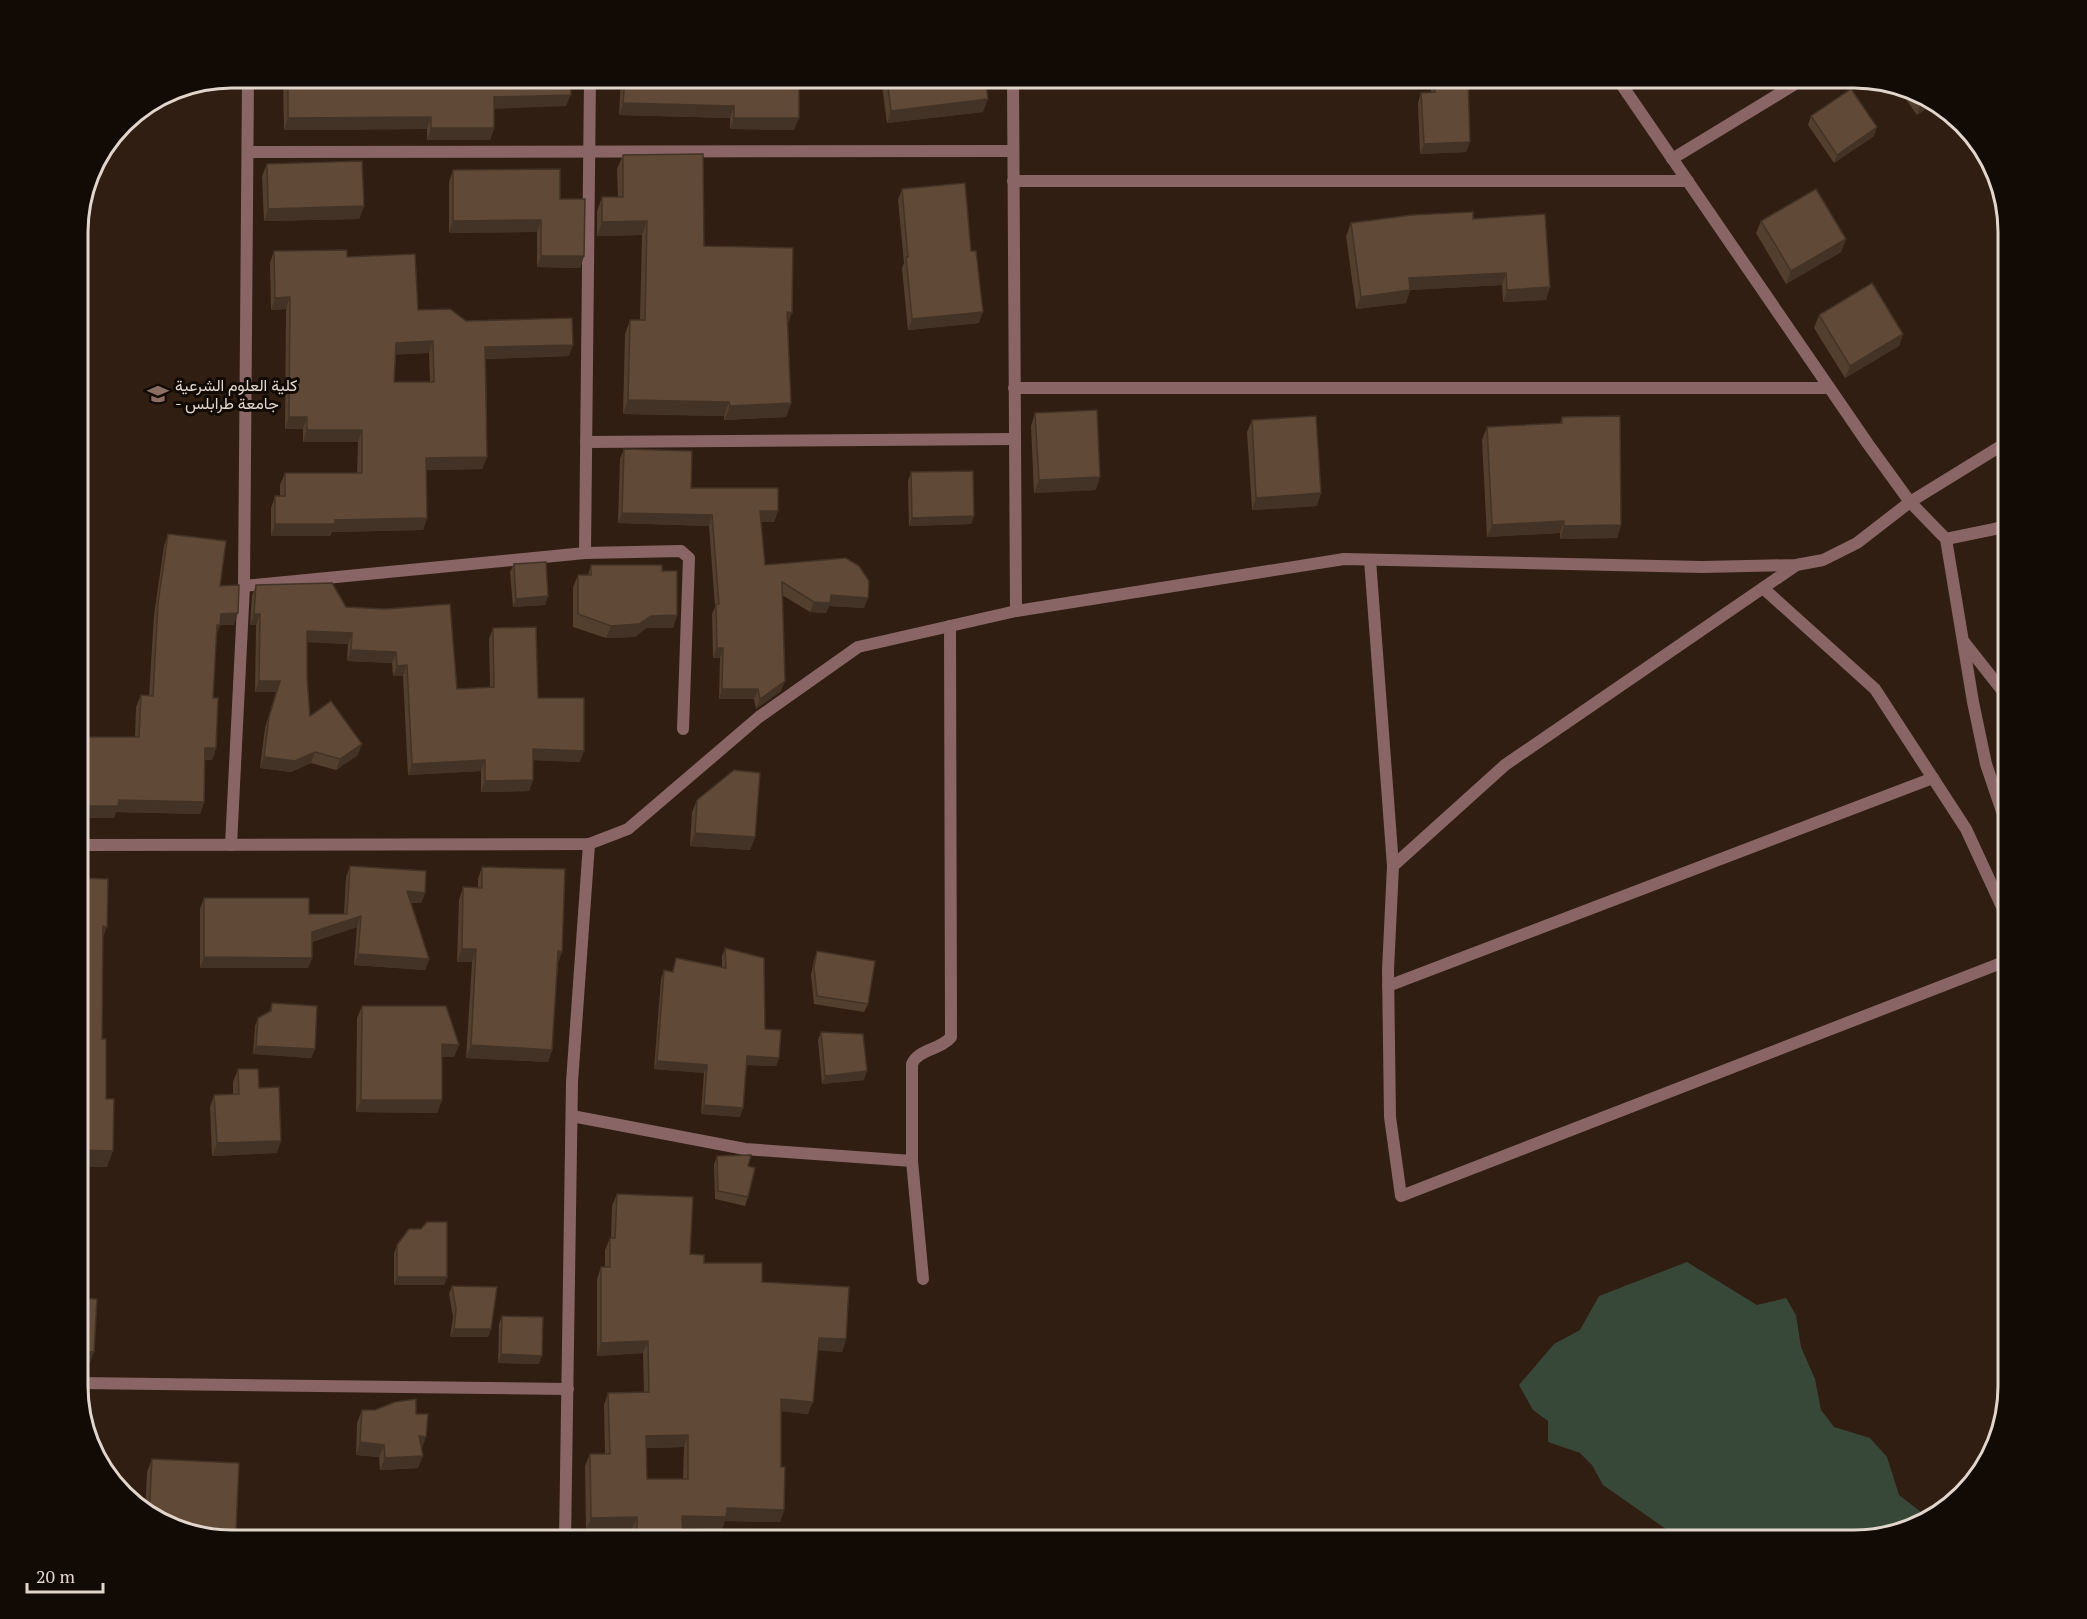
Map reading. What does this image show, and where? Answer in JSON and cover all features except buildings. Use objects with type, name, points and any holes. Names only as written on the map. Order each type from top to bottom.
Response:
[{"type":"street","points":[[1624,88],[1910,502],[1946,539],[1972,702],[1986,765],[1998,800]]},
{"type":"street","points":[[1672,159],[1789,88]]},
{"type":"street","points":[[231,845],[244,586],[249,89]]},
{"type":"street","points":[[585,553],[590,89]]},
{"type":"street","points":[[1013,89],[1016,611]]},
{"type":"street","points":[[248,152],[1013,151]]},
{"type":"street","points":[[1013,181],[1688,181]]},
{"type":"street","points":[[1014,388],[1829,388]]},
{"type":"street","points":[[586,442],[1014,439]]},
{"type":"street","points":[[89,845],[589,844],[628,829],[759,717],[858,647],[1016,611],[1344,559],[1702,567],[1796,565],[1823,560],[1857,543],[1910,502],[1998,448]]},
{"type":"street","points":[[1946,539],[1998,528]]},
{"type":"street","points":[[244,586],[585,553],[681,551],[688,558],[683,729]]},
{"type":"street","points":[[1370,560],[1393,866],[1388,986],[1390,1117],[1401,1196],[1998,964]]},
{"type":"street","points":[[1393,866],[1504,765],[1796,565]]},
{"type":"street","points":[[1762,588],[1875,689],[1966,829],[1998,898]]},
{"type":"street","points":[[923,1279],[912,1161],[913,1060],[946,1042],[951,1036],[950,626]]},
{"type":"street","points":[[1964,641],[1998,685]]},
{"type":"street","points":[[1388,986],[1933,778]]},
{"type":"street","points":[[565,1530],[572,1116],[589,844]]},
{"type":"street","points":[[572,1116],[745,1149],[912,1161]]},
{"type":"street","points":[[89,1383],[568,1389]]},
{"type":"green space","points":[[1687,1262],[1757,1305],[1786,1298],[1796,1315],[1801,1347],[1815,1379],[1821,1410],[1834,1427],[1870,1438],[1887,1457],[1899,1495],[1922,1513],[1892,1526],[1873,1529],[1667,1530],[1603,1485],[1592,1465],[1580,1453],[1548,1442],[1548,1421],[1533,1410],[1519,1385],[1554,1344],[1580,1330],[1599,1296]]},
{"type":"place","name":"كلية العلوم الشرعية - جامعة طرابلس","points":[[158,394]]}]
